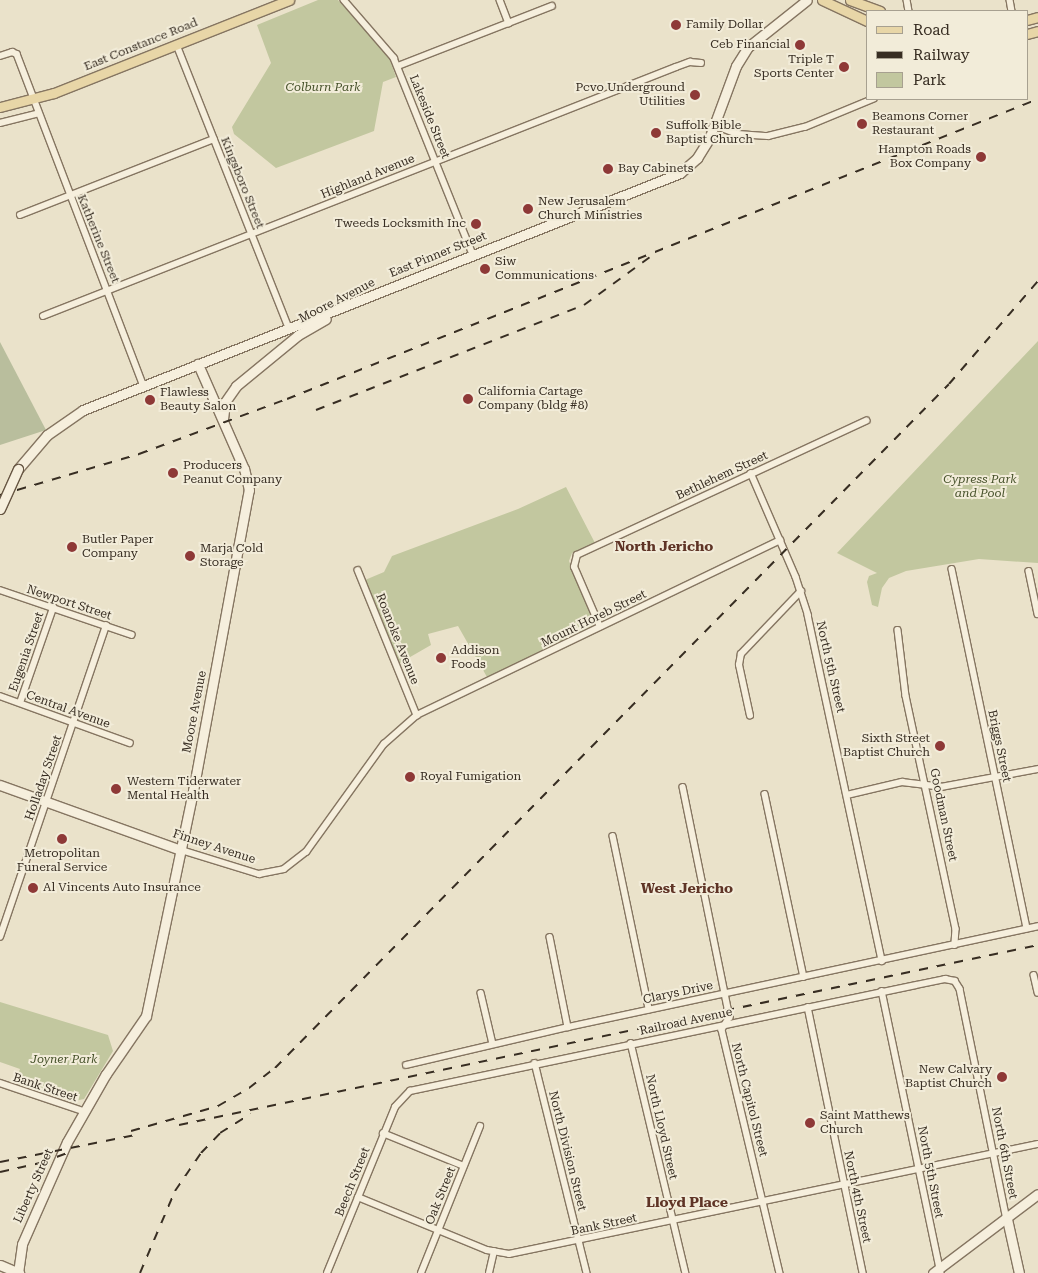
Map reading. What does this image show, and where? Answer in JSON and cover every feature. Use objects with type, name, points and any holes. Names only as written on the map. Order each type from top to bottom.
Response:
[{"type":"main road","name":"East Constance Road","points":[[0,107],[32,100],[289,0]]},
{"type":"main road","points":[[822,0],[866,21]]},
{"type":"main road","points":[[850,0],[877,10]]},
{"type":"street","name":"Lakeside Street","points":[[344,0],[387,48],[398,66],[473,255]]},
{"type":"street","points":[[500,0],[509,23]]},
{"type":"street","name":"East Pinner Street","points":[[0,509],[18,469],[47,435],[83,410],[670,178],[697,158],[714,125],[736,66],[748,47],[807,0]]},
{"type":"street","points":[[398,66],[552,6]]},
{"type":"street","name":"Kingsboro Street","points":[[177,45],[289,328]]},
{"type":"street","name":"Katherine Street","points":[[0,56],[12,52],[17,54],[37,114],[144,386]]},
{"type":"street","name":"Highland Avenue","points":[[43,316],[676,67],[690,62],[701,63]]},
{"type":"street","points":[[714,125],[738,134],[768,136],[805,127],[871,100]]},
{"type":"street","points":[[0,123],[37,114]]},
{"type":"street","points":[[20,216],[214,139]]},
{"type":"street","name":"Moore Avenue","points":[[223,422],[225,402],[232,391],[272,355],[311,326],[388,289]]},
{"type":"street","name":"Moore Avenue","points":[[83,1111],[146,1016],[181,850],[249,495],[248,476],[198,364]]},
{"type":"street","name":"Bethlehem Street","points":[[600,627],[574,567],[575,558],[587,550],[866,421]]},
{"type":"street","name":"North 5th Street","points":[[751,473],[801,591],[882,961]]},
{"type":"street","name":"Mount Horeb Street","points":[[417,715],[780,540]]},
{"type":"street","name":"Briggs Street","points":[[952,569],[1027,928]]},
{"type":"street","name":"Roanoke Avenue","points":[[358,570],[417,715]]},
{"type":"street","points":[[1029,571],[1038,614]]},
{"type":"street","name":"Newport Street","points":[[0,590],[132,634]]},
{"type":"street","points":[[750,716],[739,665],[741,654],[801,591]]},
{"type":"street","name":"Eugenia Street","points":[[20,703],[53,608]]},
{"type":"street","name":"Holladay Street","points":[[0,937],[106,626]]},
{"type":"street","name":"Goodman Street","points":[[898,630],[906,696],[956,929],[955,945]]},
{"type":"street","name":"Central Avenue","points":[[0,696],[130,743]]},
{"type":"street","name":"Finney Avenue","points":[[0,785],[181,850],[259,874],[275,872],[292,864],[324,829],[365,766],[398,729],[417,715]]},
{"type":"street","points":[[847,795],[902,782],[941,787],[1038,769]]},
{"type":"street","name":"North Capitol Street","points":[[683,787],[725,993],[729,1023],[722,1030],[780,1273]]},
{"type":"street","points":[[765,794],[804,977]]},
{"type":"street","points":[[613,836],[650,1009]]},
{"type":"street","name":"Clarys Drive","points":[[406,1065],[568,1027],[1038,926]]},
{"type":"street","points":[[550,937],[568,1027]]},
{"type":"street","points":[[1034,975],[1038,994]]},
{"type":"street","name":"Railroad Avenue","points":[[400,1100],[419,1087],[951,979],[958,984],[963,1004]]},
{"type":"street","name":"North 5th Street","points":[[882,992],[919,1168],[938,1272]]},
{"type":"street","points":[[482,993],[493,1044]]},
{"type":"street","name":"North 6th Street","points":[[963,1004],[1007,1219]]},
{"type":"street","name":"North 4th Street","points":[[808,1007],[863,1273]]},
{"type":"street","name":"North Lloyd Street","points":[[631,1044],[686,1273]]},
{"type":"street","name":"North Division Street","points":[[535,1063],[587,1273]]},
{"type":"street","name":"Bank Street","points":[[0,1084],[83,1111]]},
{"type":"street","name":"Beech Street","points":[[327,1273],[383,1133],[400,1100]]},
{"type":"street","name":"Liberty Street","points":[[18,1273],[22,1244],[83,1111]]},
{"type":"street","name":"Oak Street","points":[[421,1273],[480,1126]]},
{"type":"street","points":[[383,1133],[464,1166]]},
{"type":"street","name":"Bank Street","points":[[358,1197],[494,1252],[518,1253],[844,1183],[1038,1144]]},
{"type":"street","points":[[938,1272],[1038,1194]]},
{"type":"street","points":[[1007,1219],[1019,1273]]},
{"type":"street","points":[[489,1273],[494,1252]]},
{"type":"street","points":[[0,1265],[18,1273]]},
{"type":"green space","name":"Colburn Park","points":[[318,0],[338,0],[389,57],[396,77],[383,82],[374,131],[276,168],[234,134],[232,127],[271,63],[257,25]]},
{"type":"green space","name":"Cypress Park and Pool","points":[[1038,341],[1038,563],[979,559],[906,571],[889,578],[882,588],[878,607],[872,605],[867,582],[869,576],[877,573],[837,553]]},
{"type":"green space","points":[[0,342],[46,430],[0,445]]},
{"type":"green space","points":[[566,487],[595,543],[572,553],[569,561],[595,627],[487,677],[458,626],[428,634],[431,645],[398,664],[365,580],[384,572],[392,556],[518,509]]},
{"type":"green space","name":"Joyner Park","points":[[0,1002],[108,1035],[113,1051],[84,1099],[74,1101],[15,1083],[20,1069],[0,1062]]},
{"type":"railway","points":[[0,495],[139,454],[287,399],[1038,99]]},
{"type":"railway","points":[[316,410],[584,305],[650,257]]},
{"type":"railway","points":[[131,1131],[218,1106],[249,1088],[275,1068],[949,384],[1038,281]]},
{"type":"railway","points":[[179,1125],[1038,945]]},
{"type":"railway","points":[[140,1273],[175,1191],[201,1153],[220,1133],[250,1114]]},
{"type":"railway","points":[[0,1162],[140,1134]]},
{"type":"railway","points":[[0,1172],[40,1163],[70,1152]]},
{"type":"place","name":"Family Dollar","points":[[676,25]]},
{"type":"place","name":"Ceb Financial","points":[[800,45]]},
{"type":"place","name":"Triple T Sports Center","points":[[844,67]]},
{"type":"place","name":"Pcvo Underground Utilities","points":[[695,95]]},
{"type":"place","name":"Beamons Corner Restaurant","points":[[862,124]]},
{"type":"place","name":"Suffolk Bible Baptist Church","points":[[656,133]]},
{"type":"place","name":"Hampton Roads Box Company","points":[[981,157]]},
{"type":"place","name":"Bay Cabinets","points":[[608,169]]},
{"type":"place","name":"New Jerusalem Church Ministries","points":[[528,209]]},
{"type":"place","name":"Tweeds Locksmith Inc","points":[[476,224]]},
{"type":"place","name":"Siw Communications","points":[[485,269]]},
{"type":"place","name":"California Cartage Company (bldg #8)","points":[[468,399]]},
{"type":"place","name":"Flawless Beauty Salon","points":[[150,400]]},
{"type":"place","name":"Producers Peanut Company","points":[[173,473]]},
{"type":"place","name":"Butler Paper Company","points":[[72,547]]},
{"type":"place","name":"Marja Cold Storage","points":[[190,556]]},
{"type":"place","name":"Addison Foods","points":[[441,658]]},
{"type":"place","name":"Sixth Street Baptist Church","points":[[940,746]]},
{"type":"place","name":"Royal Fumigation","points":[[410,777]]},
{"type":"place","name":"Western Tiderwater Mental Health","points":[[116,789]]},
{"type":"place","name":"Metropolitan Funeral Service","points":[[62,839]]},
{"type":"place","name":"Al Vincents Auto Insurance","points":[[33,888]]},
{"type":"place","name":"New Calvary Baptist Church","points":[[1002,1077]]},
{"type":"place","name":"Saint Matthews Church","points":[[810,1123]]},
{"type":"district","name":"North Jericho","points":[[664,546]]},
{"type":"district","name":"West Jericho","points":[[687,888]]},
{"type":"district","name":"Lloyd Place","points":[[687,1202]]}]
